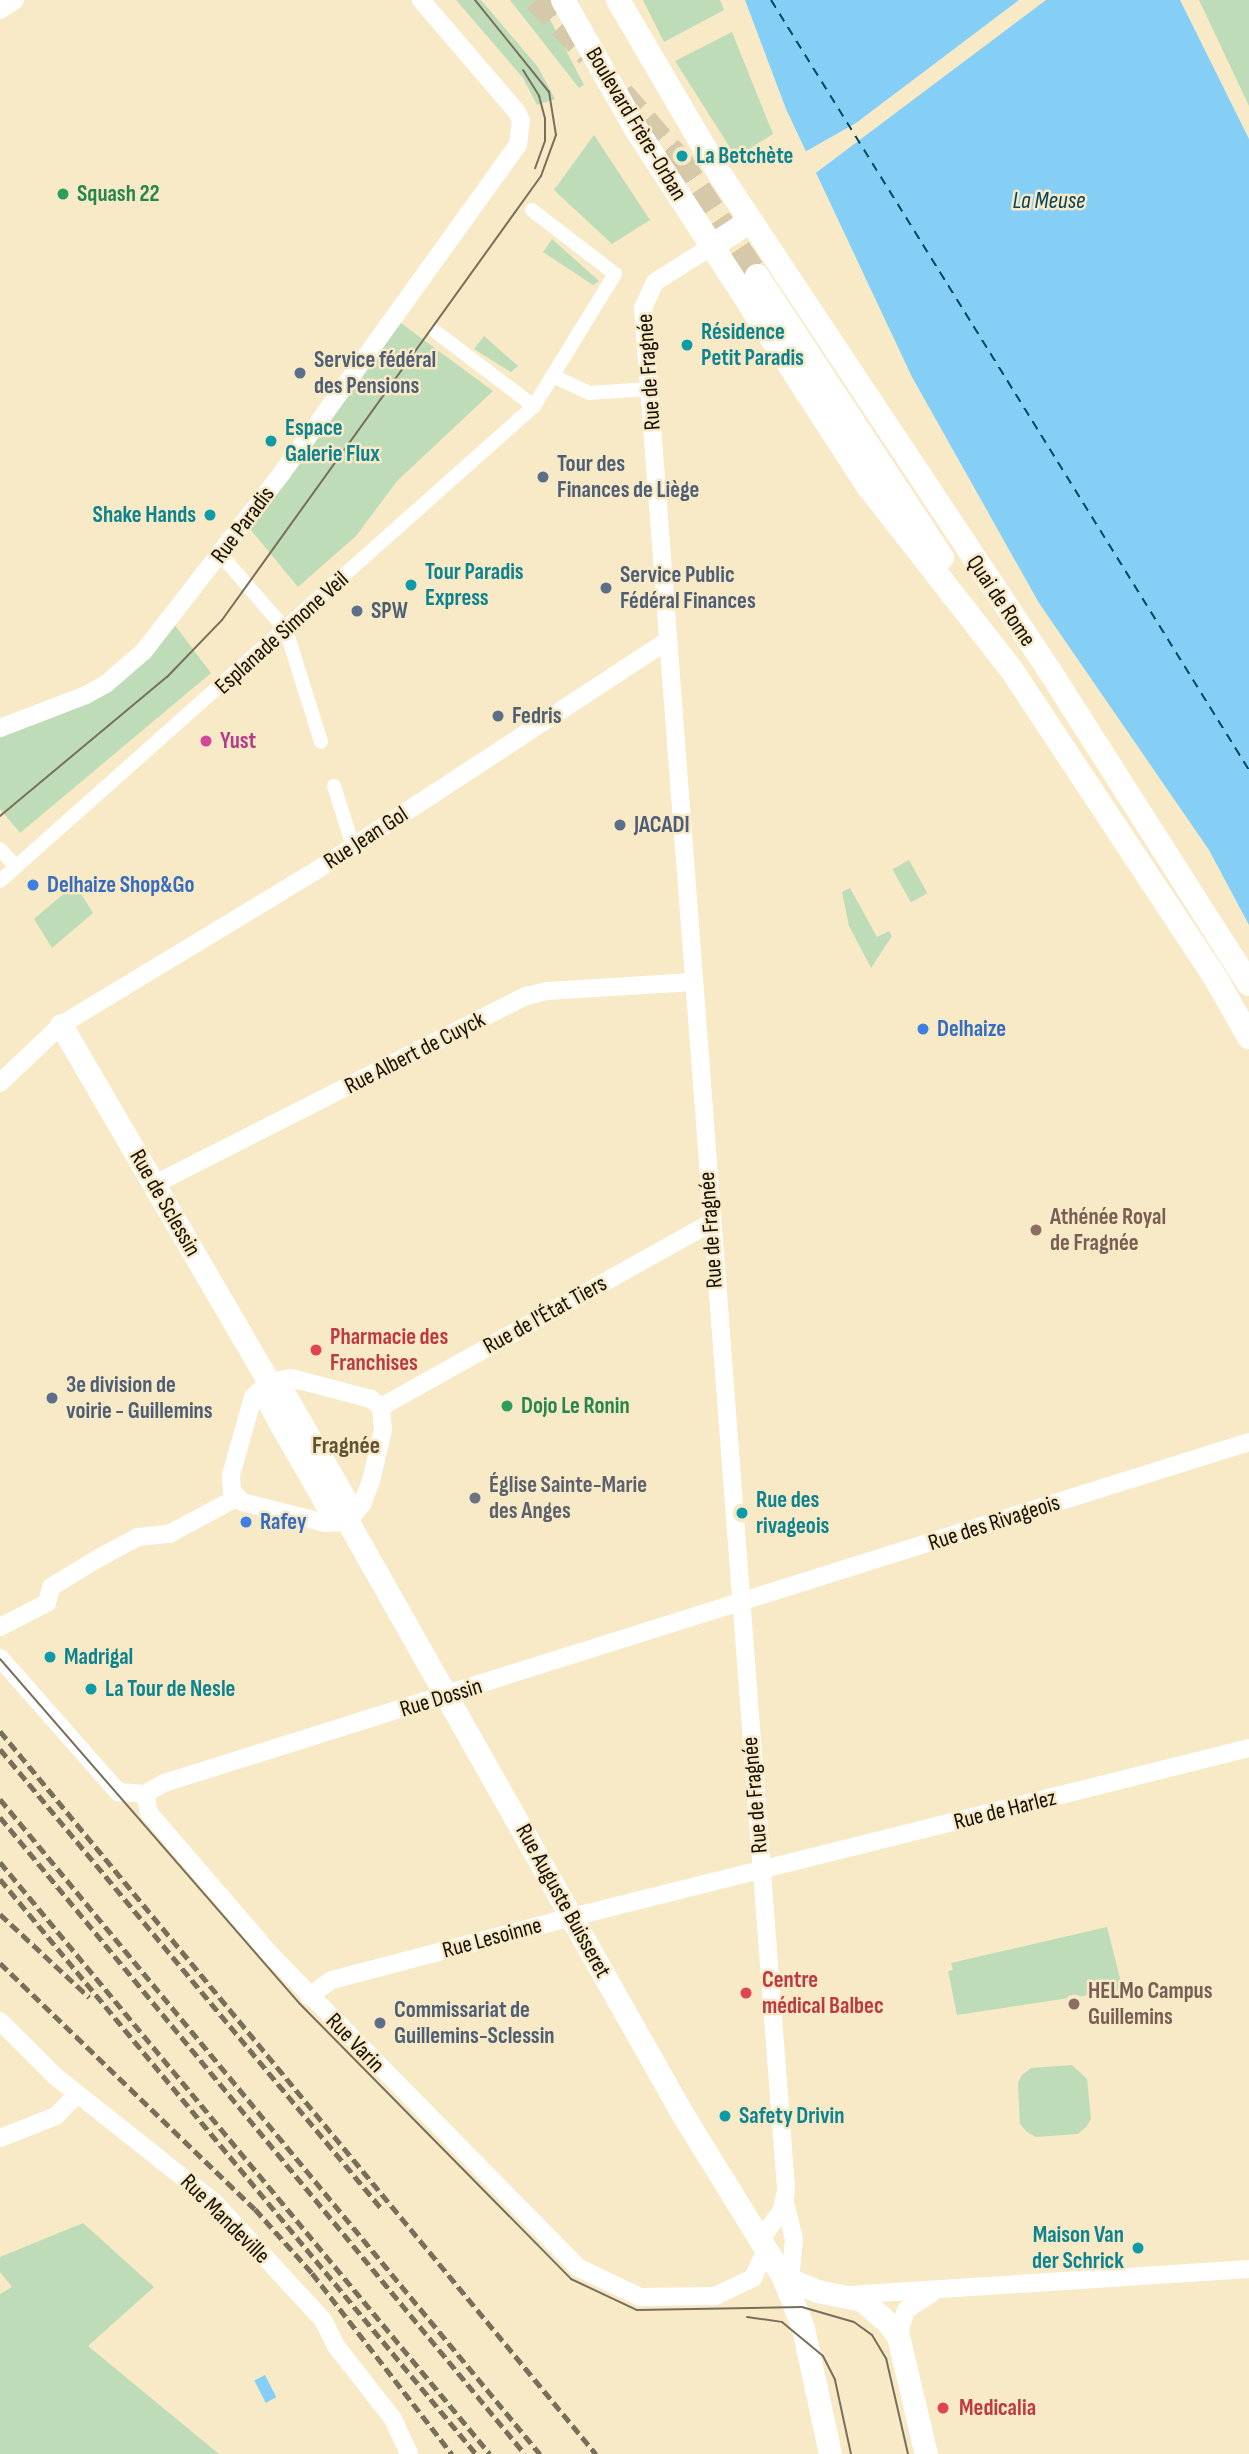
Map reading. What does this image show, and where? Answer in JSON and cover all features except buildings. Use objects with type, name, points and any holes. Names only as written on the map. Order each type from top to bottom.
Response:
[{"type":"main road","name":"Boulevard Frère-Orban","points":[[564,0],[630,119],[712,246]]},
{"type":"main road","name":"Boulevard Frère-Orban","points":[[618,0],[657,73],[750,220]]},
{"type":"main road","points":[[712,246],[750,220]]},
{"type":"main road","name":"Quai de Rome","points":[[750,220],[1049,670],[1249,984]]},
{"type":"main road","name":"Quai de Rome","points":[[712,246],[869,486],[997,649]]},
{"type":"main road","name":"Quai de Rome","points":[[757,276],[997,649],[1209,968],[1249,1037]]},
{"type":"street","points":[[0,10],[15,0]]},
{"type":"street","name":"Rue Paradis","points":[[0,728],[106,684],[153,641],[221,555],[518,145],[521,121],[509,101],[421,0]]},
{"type":"street","name":"Esplanade Simone Veil","points":[[0,881],[286,630],[534,406],[615,274],[533,211]]},
{"type":"street","name":"Rue de Fragnée","points":[[712,246],[655,282],[643,308],[785,2203],[794,2239],[787,2278]]},
{"type":"street","points":[[436,332],[534,406]]},
{"type":"street","points":[[553,376],[589,393],[649,389]]},
{"type":"street","points":[[221,555],[286,630],[321,743]]},
{"type":"street","name":"Rue Jean Gol","points":[[0,1083],[61,1025],[353,846],[666,642]]},
{"type":"street","points":[[334,786],[353,846]]},
{"type":"street","points":[[0,849],[16,867]]},
{"type":"street","name":"Rue Albert de Cuyck","points":[[153,1185],[526,996],[693,982]]},
{"type":"street","name":"Rue de Sclessin","points":[[61,1025],[269,1382],[283,1392],[346,1503],[348,1522]]},
{"type":"street","name":"Rue de l'État Tiers","points":[[381,1407],[710,1223]]},
{"type":"street","points":[[0,1627],[47,1603],[51,1587],[96,1559],[138,1537],[169,1534],[236,1498],[325,1523],[348,1522],[362,1504],[371,1481],[383,1430],[381,1407],[371,1399],[291,1378],[269,1382],[253,1397],[231,1475],[236,1498]]},
{"type":"street","name":"Rue des Rivageois","points":[[739,1606],[1249,1443]]},
{"type":"street","name":"Rue Auguste Buisseret","points":[[348,1522],[683,2115],[763,2245],[787,2278],[803,2328],[830,2454]]},
{"type":"street","name":"Rue Dossin","points":[[145,1794],[164,1783],[739,1606]]},
{"type":"street","points":[[0,1658],[118,1792],[145,1794]]},
{"type":"street","name":"Rue de Harlez","points":[[761,1869],[1249,1748]]},
{"type":"street","name":"Rue Varin","points":[[145,1794],[149,1813],[309,1996],[563,2255],[594,2278],[640,2297],[715,2297],[753,2278],[763,2245]]},
{"type":"street","name":"Rue Lesoinne","points":[[309,1996],[332,1980],[761,1869]]},
{"type":"street","name":"Rue Mandeville","points":[[0,2021],[77,2094],[223,2212],[323,2320],[336,2346],[393,2419],[409,2454]]},
{"type":"street","points":[[0,2138],[56,2116],[77,2094]]},
{"type":"street","points":[[763,2245],[785,2203]]},
{"type":"street","points":[[787,2278],[817,2291],[848,2295],[894,2290],[932,2293],[1249,2269]]},
{"type":"street","points":[[898,2336],[906,2310],[932,2293]]},
{"type":"street","points":[[848,2295],[869,2305],[898,2336],[926,2454]]},
{"type":"green space","points":[[456,0],[481,0],[538,67],[555,99],[537,105],[523,78]]},
{"type":"green space","points":[[510,0],[540,0],[584,85],[579,88]]},
{"type":"green space","points":[[643,0],[720,0],[724,10],[664,42]]},
{"type":"green space","points":[[1199,0],[1249,0],[1249,106]]},
{"type":"green space","points":[[732,32],[773,134],[736,157],[675,61]]},
{"type":"green space","points":[[594,135],[650,220],[612,244],[554,190]]},
{"type":"green space","points":[[552,239],[599,281],[593,285],[543,252]]},
{"type":"green space","points":[[394,318],[493,391],[397,481],[356,536],[298,587],[245,523]]},
{"type":"green space","points":[[484,336],[518,366],[511,372],[474,349]]},
{"type":"green space","points":[[171,620],[211,673],[20,833],[0,809],[0,728],[86,695]]},
{"type":"green space","points":[[909,860],[927,893],[911,902],[892,869]]},
{"type":"green space","points":[[75,884],[93,913],[52,948],[34,919]]},
{"type":"green space","points":[[850,888],[877,937],[889,931],[892,936],[871,968],[849,926],[842,892]]},
{"type":"green space","points":[[1107,1927],[1123,1990],[957,2015],[948,1971],[953,1970],[951,1963]]},
{"type":"green space","points":[[1072,2065],[1087,2079],[1091,2119],[1087,2126],[1078,2134],[1036,2137],[1027,2132],[1020,2124],[1018,2083],[1022,2075],[1031,2068]]},
{"type":"green space","points":[[83,2223],[154,2287],[88,2346],[219,2454],[0,2454],[0,2294],[12,2287],[0,2272],[0,2257]]},
{"type":"water","name":"La Meuse","points":[[745,0],[1180,0],[1249,139],[1249,925],[1209,850],[1039,603],[912,377],[786,109]]},
{"type":"water","points":[[265,2375],[276,2397],[266,2403],[254,2380]]},
{"type":"pier","points":[[1019,0],[1046,0],[813,175],[803,153],[856,123]]},
{"type":"ferry route","points":[[771,0],[1249,770]]},
{"type":"tunnel","points":[[536,0],[588,55]]},
{"type":"tunnel","points":[[622,93],[679,159],[757,276]]},
{"type":"tram line","points":[[0,816],[167,677],[222,620],[541,176],[556,135],[549,92],[475,0]]},
{"type":"tram line","points":[[523,70],[539,96],[545,118],[545,141],[535,168]]},
{"type":"tram line","points":[[0,1659],[300,2004],[571,2279],[637,2310],[802,2307],[854,2322],[872,2335],[886,2358],[908,2454]]},
{"type":"tram line","points":[[747,2317],[782,2322],[823,2356],[835,2380],[851,2454]]},
{"type":"railway","points":[[0,1731],[596,2454]]},
{"type":"railway","points":[[0,1749],[381,2208]]},
{"type":"railway","points":[[0,1799],[540,2454]]},
{"type":"railway","points":[[0,1817],[525,2454]]},
{"type":"railway","points":[[0,1862],[490,2454]]},
{"type":"railway","points":[[0,1879],[476,2454]]},
{"type":"railway","points":[[0,1914],[89,1997]]},
{"type":"railway","points":[[0,1963],[255,2209],[312,2273],[452,2454]]},
{"type":"place","name":"La Betchète","points":[[682,156]]},
{"type":"place","name":"Squash 22","points":[[63,194]]},
{"type":"place","name":"Résidence Petit Paradis","points":[[687,345]]},
{"type":"place","name":"Service fédéral des Pensions","points":[[300,373]]},
{"type":"place","name":"Espace Galerie Flux","points":[[271,441]]},
{"type":"place","name":"Tour des Finances de Liège","points":[[543,477]]},
{"type":"place","name":"Shake Hands","points":[[210,515]]},
{"type":"place","name":"Tour Paradis Express","points":[[411,585]]},
{"type":"place","name":"Service Public Fédéral Finances","points":[[606,588]]},
{"type":"place","name":"SPW","points":[[357,611]]},
{"type":"place","name":"Fedris","points":[[498,716]]},
{"type":"place","name":"Yust","points":[[206,741]]},
{"type":"place","name":"JACADI","points":[[620,825]]},
{"type":"place","name":"Delhaize Shop&Go","points":[[33,885]]},
{"type":"place","name":"Delhaize","points":[[923,1029]]},
{"type":"place","name":"Athénée Royal de Fragnée","points":[[1036,1230]]},
{"type":"place","name":"Pharmacie des Franchises","points":[[316,1350]]},
{"type":"place","name":"3e division de voirie - Guillemins","points":[[52,1398]]},
{"type":"place","name":"Dojo Le Ronin","points":[[507,1406]]},
{"type":"place","name":"Église Sainte-Marie des Anges","points":[[475,1498]]},
{"type":"place","name":"Rue des rivageois","points":[[742,1513]]},
{"type":"place","name":"Rafey","points":[[246,1522]]},
{"type":"place","name":"Madrigal","points":[[50,1657]]},
{"type":"place","name":"La Tour de Nesle","points":[[91,1689]]},
{"type":"place","name":"Centre médical Balbec","points":[[746,1993]]},
{"type":"place","name":"HELMo Campus Guillemins","points":[[1074,2004]]},
{"type":"place","name":"Commissariat de Guillemins-Sclessin","points":[[380,2023]]},
{"type":"place","name":"Safety Drivin","points":[[725,2116]]},
{"type":"place","name":"Maison Van der Schrick","points":[[1138,2248]]},
{"type":"place","name":"Medicalia","points":[[943,2408]]},
{"type":"district","name":"Fragnée","points":[[346,1446]]}]
